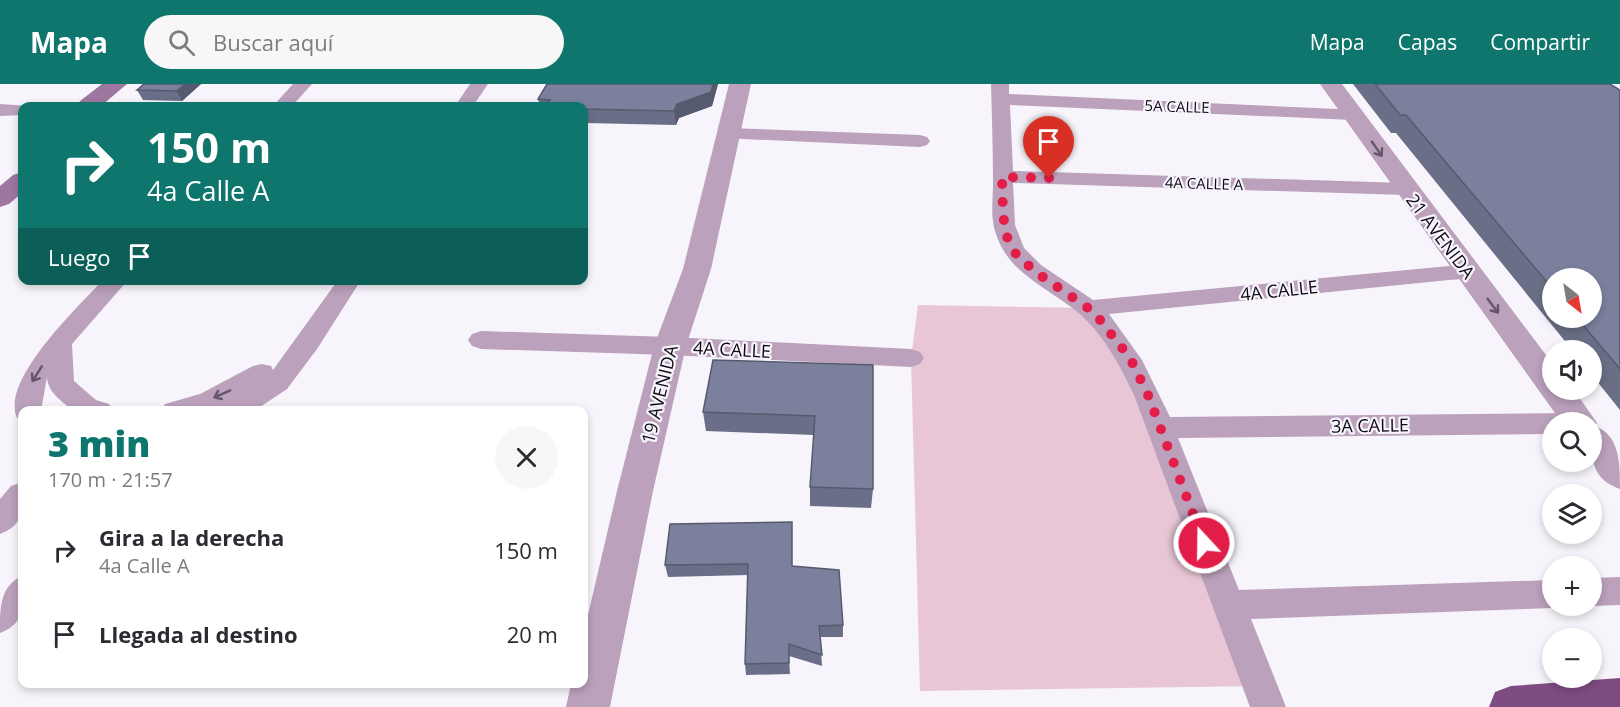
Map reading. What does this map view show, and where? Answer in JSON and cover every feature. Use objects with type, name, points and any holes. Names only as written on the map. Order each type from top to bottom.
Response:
[{"type":"highway","points":[[1511,707],[1620,699]]},
{"type":"main road","points":[[93,102],[116,84]]},
{"type":"main road","points":[[118,102],[141,84]]},
{"type":"main road","points":[[0,177],[18,162]]},
{"type":"main road","points":[[0,199],[18,183]]},
{"type":"street","points":[[286,102],[303,84]]},
{"type":"street","points":[[467,102],[479,84]]},
{"type":"street","name":"19 AVENIDA","points":[[588,707],[630,513],[670,346],[697,269],[740,84]]},
{"type":"street","name":"21 AVENIDA","points":[[1331,84],[1542,372]]},
{"type":"street","points":[[1000,92],[1003,215],[1007,237],[1017,256],[1088,308],[1114,336],[1130,358],[1148,395],[1268,707]]},
{"type":"street","name":"5A CALLE","points":[[1000,92],[1353,114]]},
{"type":"street","points":[[0,110],[18,110]]},
{"type":"street","points":[[729,134],[921,141]]},
{"type":"street","name":"4A CALLE A","points":[[1002,177],[1406,189]]},
{"type":"street","name":"4A CALLE","points":[[1088,308],[1438,274],[1469,273]]},
{"type":"street","points":[[28,406],[32,379],[59,342],[112,285]]},
{"type":"street","points":[[242,406],[278,382],[308,343],[347,285]]},
{"type":"street","name":"4A CALLE","points":[[481,340],[670,346],[911,358]]},
{"type":"street","points":[[59,342],[61,386],[85,406]]},
{"type":"street","points":[[195,406],[246,383],[308,343]]},
{"type":"street","name":"3A CALLE","points":[[1160,428],[1542,423]]},
{"type":"street","points":[[1602,451],[1620,475]]},
{"type":"street","points":[[0,521],[18,499]]},
{"type":"street","points":[[1602,592],[1620,591]]},
{"type":"street","points":[[1227,605],[1542,594]]},
{"type":"street","points":[[0,618],[18,595]]},
{"type":"shaded area","points":[[918,305],[1088,308],[1114,336],[1260,686],[920,691],[911,358]]},
{"type":"building","points":[[144,84],[185,84],[177,91],[137,90]]},
{"type":"building","points":[[547,84],[713,84],[711,92],[677,104],[674,111],[588,109],[588,102],[549,102],[550,100],[538,99]]},
{"type":"building","points":[[1375,84],[1610,84],[1620,90],[1620,369],[1602,348],[1602,340],[1596,340],[1585,328],[1602,328],[1602,268],[1542,268],[1542,276],[1406,115],[1400,115]]},
{"type":"building","points":[[713,360],[873,365],[873,489],[810,487],[815,416],[703,412]]},
{"type":"building","points":[[792,522],[792,566],[839,570],[843,625],[819,626],[822,655],[789,644],[789,663],[745,664],[748,564],[665,565],[670,524]]},
{"type":"route","points":[[1049,178],[1002,177],[1003,215],[1007,237],[1017,256],[1088,308],[1114,336],[1130,358],[1148,395],[1204,543]]}]
